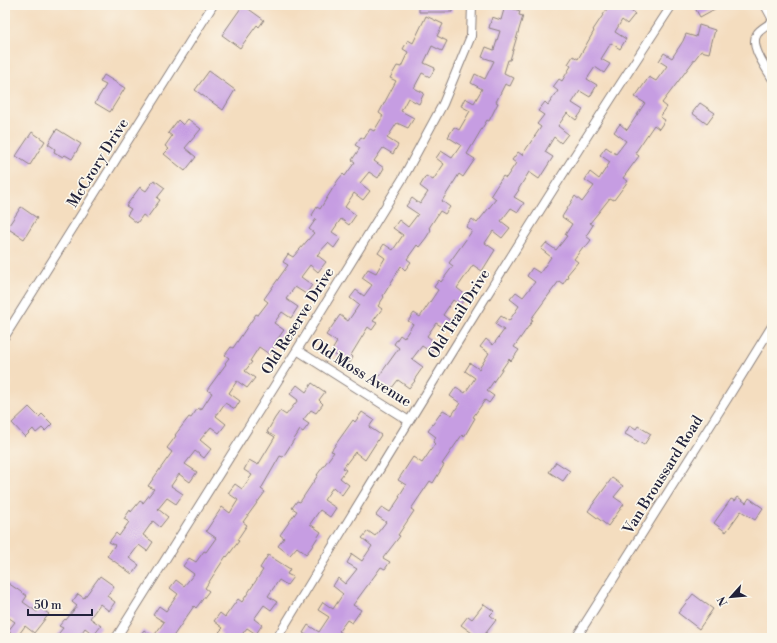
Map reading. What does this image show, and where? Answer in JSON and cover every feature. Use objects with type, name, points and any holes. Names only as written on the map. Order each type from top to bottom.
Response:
[{"type":"street","name":"McCrory Drive","points":[[5,336],[213,5]]},
{"type":"street","name":"Old Reserve Drive","points":[[116,638],[403,178],[443,104],[471,36],[472,5]]},
{"type":"street","points":[[765,5],[772,18]]},
{"type":"street","name":"Old Trail Drive","points":[[277,638],[409,421],[669,6]]},
{"type":"street","points":[[772,22],[757,34],[754,40],[755,48],[772,78]]},
{"type":"street","name":"Van Broussard Road","points":[[576,638],[772,326]]},
{"type":"street","name":"Old Moss Avenue","points":[[297,350],[409,421]]},
{"type":"building","points":[[243,5],[264,20],[259,27],[257,25],[240,48],[222,35]]},
{"type":"building","points":[[419,5],[452,5],[452,12],[419,12]]},
{"type":"building","points":[[601,5],[622,5],[635,14],[627,24],[622,20],[615,32],[626,39],[620,49],[611,43],[601,59],[610,64],[604,73],[595,67],[587,79],[597,85],[590,97],[580,91],[572,103],[583,110],[576,120],[567,113],[558,126],[568,134],[561,143],[554,137],[545,152],[553,157],[539,179],[529,172],[514,197],[524,203],[518,212],[511,208],[501,221],[510,228],[502,238],[493,231],[485,243],[495,250],[482,271],[473,265],[457,288],[467,296],[460,305],[453,300],[443,315],[451,321],[446,329],[436,323],[427,336],[437,344],[431,352],[422,346],[412,359],[423,367],[414,380],[415,381],[409,388],[398,380],[388,393],[374,383],[399,348],[394,344],[400,335],[404,338],[413,324],[408,321],[414,313],[420,317],[438,290],[434,287],[439,280],[441,282],[453,266],[449,263],[472,231],[466,227],[472,219],[477,223],[496,199],[491,195],[503,176],[506,178],[516,163],[512,160],[518,152],[522,155],[541,127],[537,124],[544,115],[538,111],[545,102],[548,105],[558,91],[553,87],[559,79],[562,81],[571,66],[568,64],[573,56],[578,59],[594,31],[593,30],[607,9]]},
{"type":"building","points":[[699,5],[722,5],[700,17],[695,8]]},
{"type":"building","points":[[505,6],[520,11],[519,15],[523,16],[510,60],[508,60],[504,73],[514,78],[510,86],[505,84],[489,121],[487,120],[467,154],[475,159],[463,177],[459,174],[442,201],[450,207],[445,214],[440,211],[429,228],[431,230],[426,238],[419,247],[417,245],[407,259],[411,262],[405,270],[401,266],[378,306],[382,309],[373,321],[377,323],[372,330],[368,327],[351,355],[353,357],[349,364],[331,352],[337,342],[326,335],[340,315],[348,321],[359,305],[350,298],[356,290],[364,296],[372,285],[362,278],[368,269],[376,273],[385,258],[378,253],[384,244],[393,250],[403,235],[393,228],[399,220],[408,227],[418,214],[406,206],[412,198],[420,204],[428,192],[420,186],[426,176],[433,180],[444,164],[436,158],[441,151],[452,158],[461,145],[448,137],[454,127],[459,130],[470,111],[461,106],[465,98],[474,103],[482,89],[471,83],[475,74],[485,79],[494,61],[482,57],[486,47],[494,50],[500,31],[489,28],[492,17],[501,20]]},
{"type":"building","points":[[426,16],[443,24],[437,36],[447,41],[442,51],[432,46],[424,63],[435,68],[430,77],[422,73],[414,88],[424,93],[419,104],[408,98],[401,111],[414,118],[408,128],[397,123],[387,138],[398,145],[393,154],[383,148],[374,161],[384,168],[378,178],[369,172],[360,183],[370,191],[363,200],[354,193],[345,207],[356,215],[349,225],[341,219],[332,232],[341,238],[334,248],[328,243],[317,255],[326,262],[318,272],[310,265],[301,277],[312,285],[306,294],[295,287],[286,299],[298,307],[291,318],[282,312],[274,323],[284,330],[269,354],[259,347],[250,361],[252,362],[245,371],[255,378],[247,388],[237,381],[229,393],[240,401],[235,409],[225,403],[216,416],[226,424],[219,433],[211,427],[200,440],[211,449],[204,458],[195,451],[185,464],[197,472],[190,482],[179,474],[171,486],[183,494],[176,504],[167,498],[158,509],[168,517],[160,527],[153,521],[143,535],[153,542],[147,551],[139,545],[129,558],[139,565],[132,574],[107,556],[115,545],[109,542],[116,533],[119,536],[129,522],[124,519],[130,510],[131,512],[140,501],[143,503],[154,489],[148,486],[172,452],[167,448],[189,417],[191,418],[198,408],[201,410],[212,393],[207,390],[226,364],[225,363],[229,358],[225,355],[231,347],[233,348],[256,314],[258,315],[268,302],[264,299],[288,265],[283,262],[288,254],[293,257],[314,233],[309,229],[316,219],[312,215],[317,207],[320,209],[338,180],[343,174],[345,176],[355,162],[352,160],[360,148],[355,145],[361,137],[364,139],[370,129],[374,131],[383,116],[379,113],[396,81],[390,78],[397,66],[401,67],[408,52],[403,49],[408,40],[413,43]]},
{"type":"building","points":[[699,25],[715,30],[709,53],[701,51],[662,103],[667,107],[660,117],[665,120],[659,129],[654,125],[635,153],[639,156],[623,178],[628,181],[614,200],[610,198],[590,223],[593,225],[586,236],[591,240],[585,248],[583,247],[574,259],[578,262],[567,275],[568,276],[563,284],[559,281],[531,319],[533,320],[514,347],[519,350],[511,361],[509,359],[487,391],[494,396],[489,403],[485,400],[473,417],[475,418],[464,437],[462,435],[442,464],[444,465],[433,483],[430,481],[411,509],[414,511],[398,535],[400,536],[383,558],[390,562],[385,569],[381,567],[353,605],[361,610],[352,623],[347,620],[339,631],[342,633],[339,638],[311,638],[303,633],[308,625],[319,632],[329,617],[318,610],[323,602],[333,609],[343,594],[333,586],[338,578],[345,584],[357,569],[347,563],[352,554],[362,561],[372,546],[362,538],[368,531],[375,536],[386,522],[376,515],[382,507],[390,512],[406,485],[398,480],[413,457],[422,463],[435,444],[433,442],[436,437],[428,431],[443,410],[452,415],[460,403],[450,396],[456,387],[465,393],[475,378],[465,371],[470,363],[479,369],[489,353],[480,347],[486,339],[493,345],[504,330],[495,324],[501,316],[509,321],[519,306],[510,299],[516,292],[523,297],[535,282],[527,276],[532,268],[540,273],[551,257],[541,249],[546,243],[556,250],[567,236],[565,235],[572,224],[562,217],[575,196],[582,202],[594,186],[585,180],[590,172],[599,179],[610,162],[600,155],[606,147],[616,154],[626,141],[614,132],[620,124],[627,130],[645,103],[635,97],[649,77],[656,81],[667,66],[659,61],[664,53],[672,58],[686,34],[696,37]]},
{"type":"building","points":[[209,71],[235,90],[223,110],[195,90]]},
{"type":"building","points":[[104,75],[125,88],[110,112],[95,103],[106,85],[100,82]]},
{"type":"building","points":[[700,103],[715,113],[707,124],[692,113]]},
{"type":"building","points":[[188,119],[201,129],[185,148],[196,157],[185,171],[164,154],[169,149],[165,146],[172,136],[168,133],[178,120],[183,125]]},
{"type":"building","points":[[57,129],[81,144],[72,159],[65,155],[63,157],[54,152],[55,149],[48,144]]},
{"type":"building","points":[[32,132],[45,141],[30,165],[16,156]]},
{"type":"building","points":[[154,180],[165,188],[157,198],[160,200],[147,218],[143,215],[137,223],[127,215],[131,209],[126,206],[140,187],[146,191]]},
{"type":"building","points":[[21,207],[37,218],[24,239],[7,228]]},
{"type":"building","points":[[312,383],[325,392],[319,400],[323,404],[316,413],[311,410],[303,420],[309,424],[303,432],[300,430],[283,457],[280,456],[261,489],[265,492],[243,522],[247,525],[237,540],[239,541],[227,557],[226,556],[205,588],[209,591],[196,608],[194,606],[172,638],[138,638],[144,630],[153,637],[164,622],[153,615],[159,606],[166,611],[178,594],[170,588],[176,580],[184,586],[194,574],[183,566],[189,558],[196,562],[204,551],[206,552],[216,538],[206,531],[222,507],[230,513],[238,500],[228,493],[235,484],[242,489],[252,475],[244,470],[249,460],[258,465],[275,437],[267,432],[275,418],[280,411],[286,415],[298,400],[290,394],[297,385],[306,392]]},
{"type":"building","points":[[29,407],[39,417],[42,414],[52,424],[45,431],[42,428],[36,433],[33,429],[25,437],[12,423]]},
{"type":"building","points":[[362,412],[374,420],[369,427],[381,435],[365,460],[355,452],[343,468],[346,470],[340,478],[349,485],[342,495],[333,487],[324,500],[336,508],[330,517],[320,510],[310,524],[321,532],[311,548],[306,554],[297,547],[290,555],[278,546],[284,538],[280,535],[297,511],[292,508],[297,501],[300,502],[334,452],[331,451],[353,420],[355,422]]},
{"type":"building","points":[[630,425],[636,429],[638,426],[651,434],[644,445],[625,434]]},
{"type":"building","points":[[556,462],[570,471],[563,481],[549,472]]},
{"type":"building","points":[[612,478],[623,486],[614,497],[624,504],[608,526],[588,511]]},
{"type":"building","points":[[738,497],[746,503],[749,498],[763,508],[755,520],[741,511],[726,532],[714,523],[731,499],[735,501]]},
{"type":"building","points":[[268,555],[290,569],[287,574],[293,577],[287,585],[279,580],[268,596],[277,602],[271,610],[264,605],[254,619],[262,625],[256,634],[247,628],[239,638],[219,638],[222,634],[219,632],[223,628],[214,621],[220,613],[225,617],[238,599],[242,602],[263,570],[260,568]]},
{"type":"building","points":[[100,576],[114,586],[107,596],[115,602],[109,611],[100,604],[90,618],[101,626],[94,635],[85,628],[78,638],[55,638],[63,628],[59,626],[77,606],[72,602],[78,594],[84,598]]},
{"type":"building","points":[[5,581],[27,596],[23,602],[37,612],[40,608],[49,614],[34,633],[25,626],[17,637],[8,631],[15,622],[5,615],[5,610],[8,606],[5,604]]},
{"type":"building","points":[[693,594],[713,609],[699,629],[678,613]]},
{"type":"building","points":[[484,604],[494,611],[490,615],[496,620],[482,638],[479,638],[461,625],[468,616],[472,619]]}]
